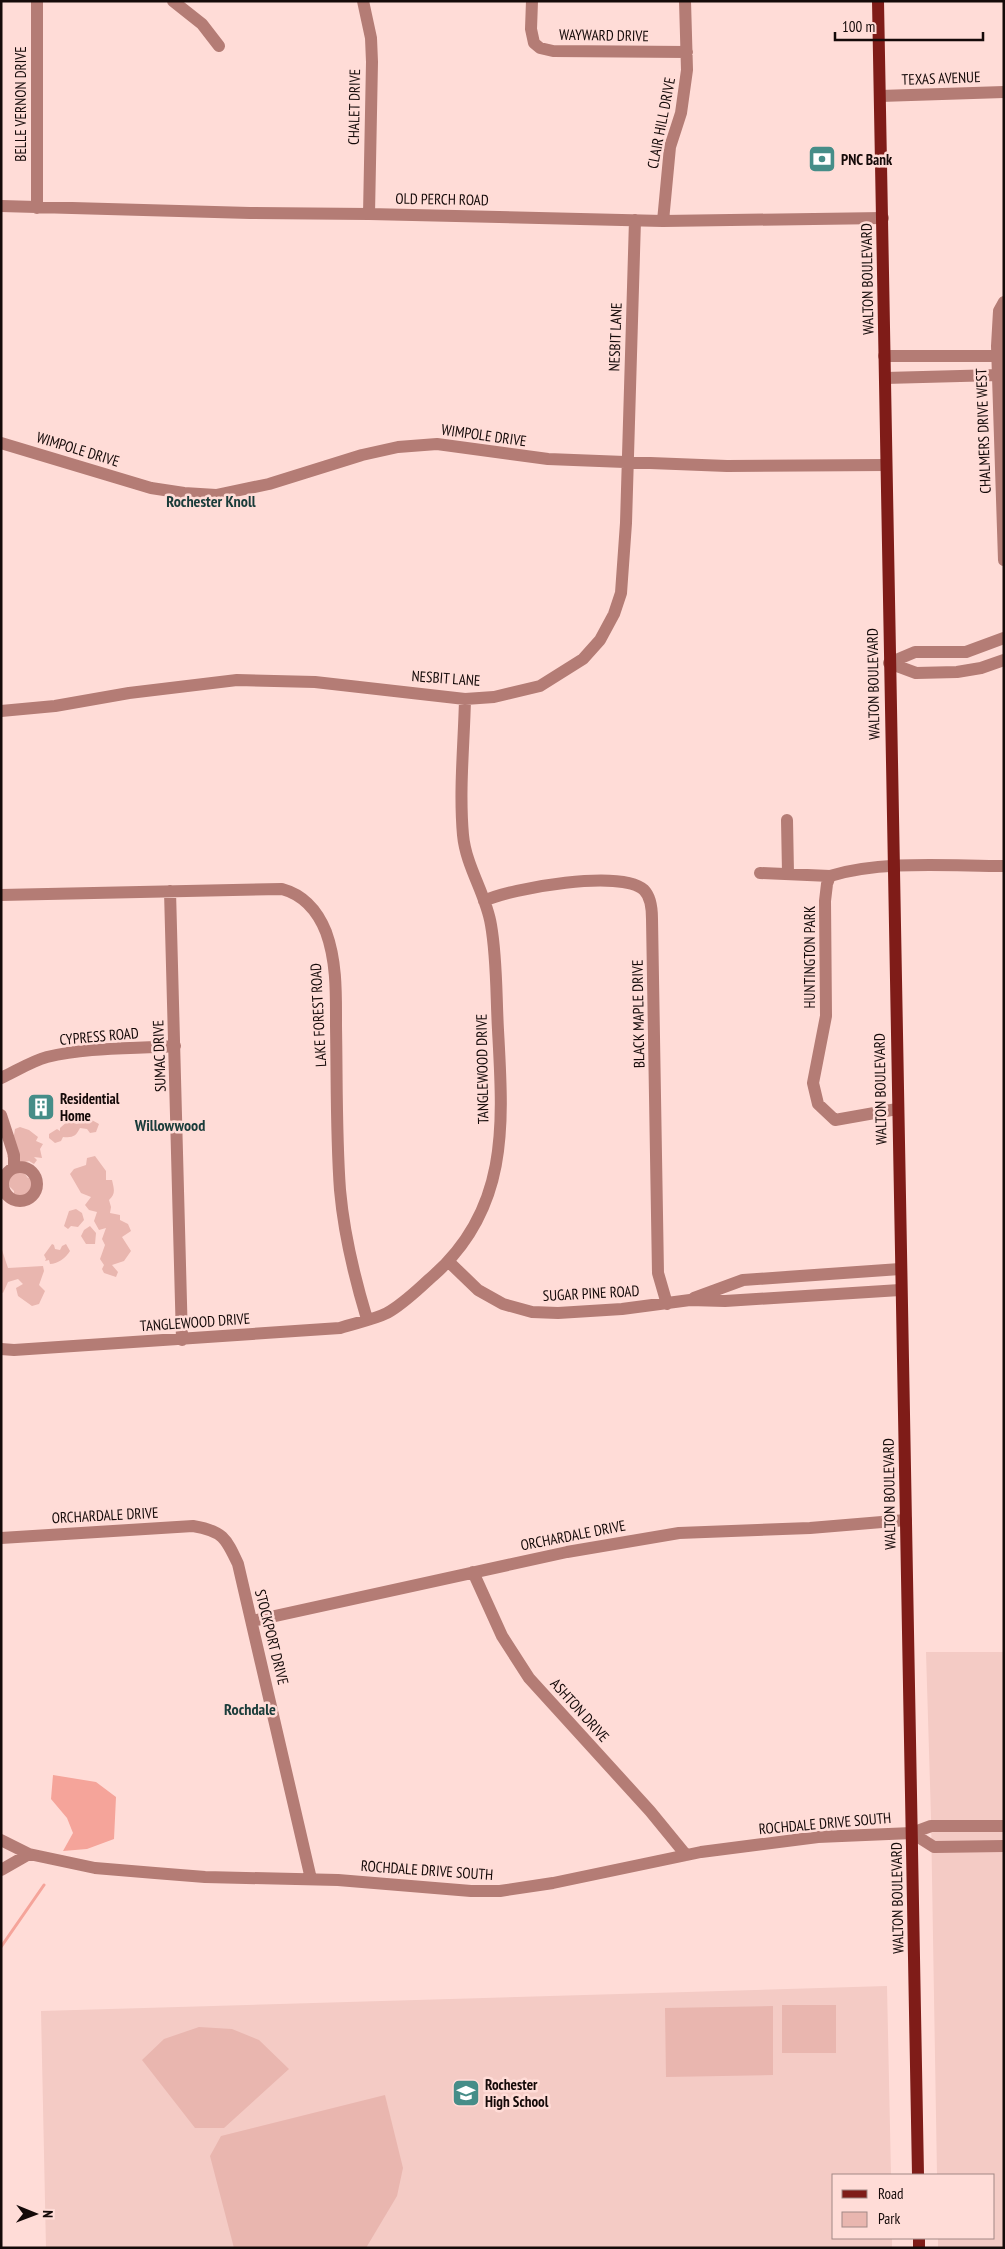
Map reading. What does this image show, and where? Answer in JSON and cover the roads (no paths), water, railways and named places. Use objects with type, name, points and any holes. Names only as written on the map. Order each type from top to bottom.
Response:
[{"type":"main road","name":"WALTON BOULEVARD","points":[[878,1],[900,1290],[918,2174]]},
{"type":"street","name":"BELLE VERNON DRIVE","points":[[36,1],[37,208]]},
{"type":"street","points":[[173,1],[202,24],[219,46]]},
{"type":"street","name":"CHALET DRIVE","points":[[363,1],[371,38],[372,62],[369,214]]},
{"type":"street","name":"WAYWARD DRIVE","points":[[532,1],[531,30],[534,43],[540,48],[552,51],[687,52]]},
{"type":"street","name":"CLAIR HILL DRIVE","points":[[663,221],[670,147],[684,95],[687,52],[685,1]]},
{"type":"street","name":"TEXAS AVENUE","points":[[880,96],[1004,92]]},
{"type":"street","name":"OLD PERCH ROAD","points":[[1,206],[663,221],[883,218]]},
{"type":"street","name":"NESBIT LANE","points":[[1,710],[55,706],[237,680],[315,682],[466,699],[494,697],[540,686],[583,659],[600,640],[614,614],[621,593],[626,523],[635,220]]},
{"type":"street","name":"CHALMERS DRIVE WEST","points":[[1004,302],[999,311],[997,356],[999,439],[1003,459],[1004,560]]},
{"type":"street","points":[[884,356],[997,356]]},
{"type":"street","points":[[885,378],[998,375]]},
{"type":"street","name":"WIMPOLE DRIVE","points":[[1,443],[151,488],[184,493],[208,494],[269,484],[353,458],[398,447],[437,444],[522,457],[628,463],[727,466],[886,465]]},
{"type":"street","points":[[889,663],[914,652],[966,652],[1004,638]]},
{"type":"street","points":[[889,663],[916,673],[949,672],[981,668],[1004,660]]},
{"type":"street","name":"TANGLEWOOD DRIVE","points":[[1,1349],[14,1350],[182,1340],[340,1328],[386,1313],[420,1289],[449,1262],[481,1216],[494,1176],[500,1133],[502,1086],[495,954],[491,922],[469,864],[463,836],[466,699]]},
{"type":"street","points":[[787,820],[788,873]]},
{"type":"street","points":[[760,873],[830,876],[847,871],[893,866],[1004,866]]},
{"type":"street","name":"HUNTINGTON PARK","points":[[830,876],[825,901],[826,1016],[813,1084],[818,1104],[834,1120],[897,1109]]},
{"type":"street","name":"BLACK MAPLE DRIVE","points":[[484,901],[498,894],[524,888],[595,881],[635,884],[645,891],[651,904],[658,1273],[667,1304]]},
{"type":"street","name":"LAKE FOREST ROAD","points":[[1,895],[282,889],[292,892],[308,902],[326,932],[335,977],[338,1156],[344,1230],[353,1272],[367,1319]]},
{"type":"street","name":"SUMAC DRIVE","points":[[170,891],[182,1340]]},
{"type":"street","name":"CYPRESS ROAD","points":[[1,1078],[45,1058],[70,1053],[175,1046]]},
{"type":"street","points":[[1,1115],[14,1156],[14,1167]]},
{"type":"street","name":"SUGAR PINE ROAD","points":[[449,1262],[478,1290],[503,1304],[532,1312],[558,1313],[622,1309],[690,1300],[743,1280],[900,1269]]},
{"type":"street","name":"SUGAR PINE ROAD","points":[[690,1300],[725,1301],[900,1290]]},
{"type":"street","name":"ORCHARDALE DRIVE","points":[[252,1621],[567,1552],[679,1533],[810,1528],[906,1520]]},
{"type":"street","name":"ORCHARDALE DRIVE","points":[[1,1538],[193,1526],[210,1529]]},
{"type":"street","name":"STOCKPORT DRIVE","points":[[210,1529],[221,1535],[228,1542],[238,1564],[311,1879]]},
{"type":"street","name":"ASHTON DRIVE","points":[[473,1572],[502,1636],[529,1678],[650,1811],[686,1855]]},
{"type":"street","name":"ROCHDALE DRIVE SOUTH","points":[[1,1840],[21,1852],[95,1868],[205,1877],[311,1879],[472,1891],[500,1890],[553,1882],[686,1855],[818,1837],[912,1833],[932,1826],[1004,1826]]},
{"type":"street","points":[[912,1833],[934,1847],[1004,1846]]},
{"type":"street","points":[[1,1870],[29,1854]]},
{"type":"waterway","points":[[1,1947],[44,1885]]},
{"type":"place","name":"PNC Bank","points":[[822,159]]},
{"type":"place","name":"Residential Home","points":[[41,1107]]},
{"type":"place","name":"Rochester High School","points":[[466,2093]]},
{"type":"district","name":"Rochester Knoll","points":[[211,501]]},
{"type":"district","name":"Willowwood","points":[[170,1125]]},
{"type":"district","name":"Rochdale","points":[[250,1709]]}]
